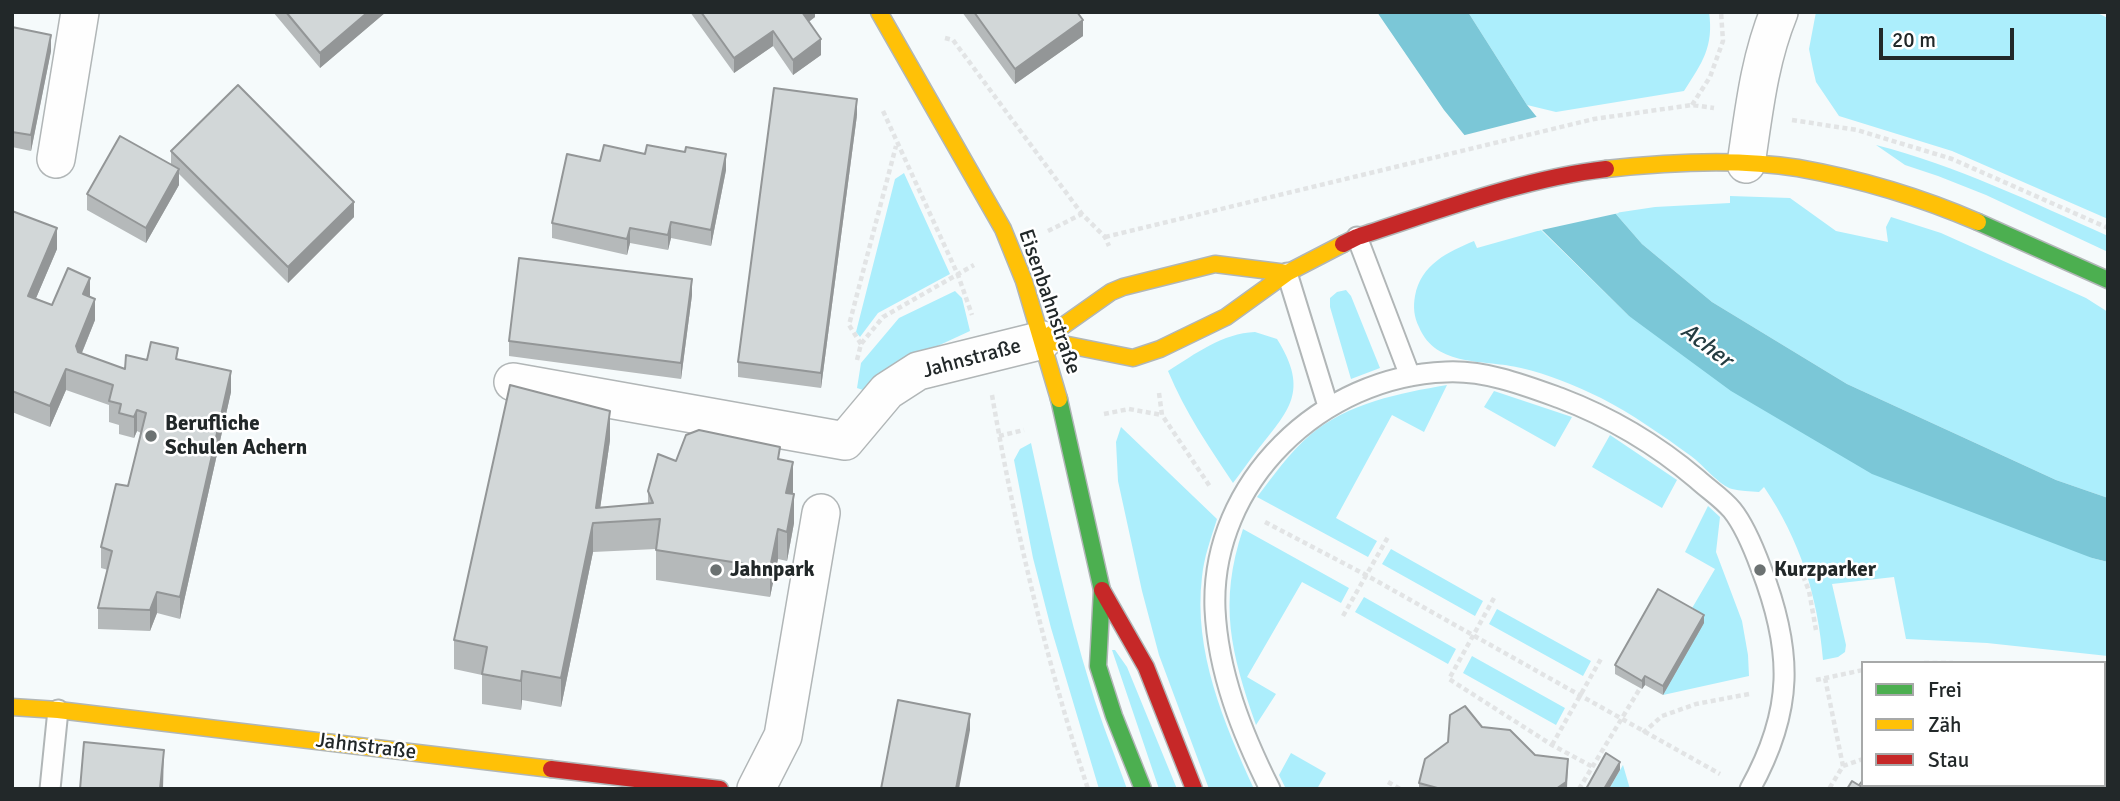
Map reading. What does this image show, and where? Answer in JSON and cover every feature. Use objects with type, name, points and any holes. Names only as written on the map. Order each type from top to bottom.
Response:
[{"type":"street","points":[[56,159],[80,12]]},
{"type":"street","points":[[1746,163],[1760,71],[1766,44],[1779,12]]},
{"type":"street","name":"Eisenbahnstraße","points":[[883,18],[1003,229],[1024,282],[1065,422],[1102,590],[1098,666],[1114,716],[1143,789]]},
{"type":"street","points":[[1043,340],[1133,358],[1226,317],[1287,273],[1357,237],[1463,203],[1581,172],[1682,163],[1746,163],[1797,168],[1898,191],[1968,218],[2108,280]]},
{"type":"street","points":[[1043,340],[1111,292],[1123,287],[1215,264],[1287,273]]},
{"type":"street","name":"Jahnstraße","points":[[513,382],[845,440],[887,391],[918,372],[1043,340]]},
{"type":"street","points":[[756,789],[783,736],[821,513]]},
{"type":"street","name":"Eisenbahnstraße","points":[[1102,590],[1146,667],[1194,789]]},
{"type":"street","name":"Jahnstraße","points":[[12,707],[58,710],[720,789]]},
{"type":"lane","points":[[1357,237],[1410,376]]},
{"type":"lane","points":[[1287,273],[1328,406]]},
{"type":"lane","points":[[1270,789],[1243,730],[1223,671],[1218,636],[1216,578],[1237,508],[1246,491],[1282,443],[1301,425],[1328,406],[1381,384],[1410,376],[1447,372],[1497,377],[1578,405],[1618,424],[1674,461],[1730,508],[1742,527],[1766,582],[1783,644],[1782,706],[1776,735],[1750,789]]},
{"type":"lane","points":[[50,789],[58,710]]},
{"type":"path","points":[[1692,105],[1710,77],[1723,41],[1721,12]]},
{"type":"path","points":[[883,18],[953,40],[1082,214]]},
{"type":"path","points":[[1105,237],[1594,119]]},
{"type":"path","points":[[861,344],[849,325],[897,145]]},
{"type":"path","points":[[868,412],[848,400],[861,344],[883,317],[958,275]]},
{"type":"path","points":[[1162,415],[1217,497],[1366,575],[1727,778]]},
{"type":"path","points":[[999,436],[1024,560],[1059,700],[1088,789]]},
{"type":"path","points":[[1343,617],[1388,537]]},
{"type":"path","points":[[1494,598],[1449,679],[1552,745],[1593,767]]},
{"type":"path","points":[[1552,745],[1602,657]]},
{"type":"path","points":[[1579,789],[1647,677]]},
{"type":"path","points":[[1825,678],[1843,766]]},
{"type":"path","points":[[1829,789],[1843,766],[1861,760]]},
{"type":"path","points":[[1388,782],[1400,789]]},
{"type":"shaded area","points":[[1468,12],[1709,12],[1710,35],[1701,63],[1684,91],[1556,112],[1527,105]]},
{"type":"shaded area","points":[[1816,12],[2095,12],[2108,18],[2108,219],[1952,151],[1839,116],[1816,82],[1813,69],[1809,49]]},
{"type":"shaded area","points":[[1876,145],[1965,174],[2108,236],[2108,252],[1986,195],[1905,165]]},
{"type":"shaded area","points":[[904,173],[950,274],[878,313],[860,337],[856,332],[895,179]]},
{"type":"shaded area","points":[[1730,196],[1790,198],[1836,231],[1888,242],[1886,227],[1891,217],[1941,233],[2086,298],[2108,312],[2108,498],[2056,480],[1847,384],[1712,302],[1642,244],[1615,213],[1655,207],[1730,203]]},
{"type":"shaded area","points":[[1541,230],[1629,316],[2092,558],[2108,562],[2108,656],[1987,643],[1906,639],[1894,577],[1832,584],[1846,645],[1845,652],[1838,657],[1823,660],[1817,614],[1805,570],[1788,528],[1764,487],[1759,492],[1727,487],[1691,456],[1658,433],[1613,404],[1582,389],[1552,377],[1507,365],[1449,356],[1427,340],[1416,319],[1414,304],[1418,285],[1429,267],[1445,255],[1474,241],[1477,248]]},
{"type":"shaded area","points":[[1346,290],[1351,296],[1380,368],[1351,379],[1330,307],[1330,298],[1337,292]]},
{"type":"shaded area","points":[[955,291],[962,298],[970,331],[905,361],[866,391],[857,388],[861,363],[899,318]]},
{"type":"shaded area","points":[[1255,332],[1277,339],[1287,357],[1294,387],[1286,412],[1233,483],[1206,443],[1168,371],[1221,340]]},
{"type":"shaded area","points":[[1447,385],[1424,432],[1392,415],[1336,518],[1377,541],[1368,557],[1257,497],[1295,449],[1325,424],[1375,401]]},
{"type":"shaded area","points":[[1494,391],[1572,417],[1555,447],[1484,407]]},
{"type":"shaded area","points":[[1121,427],[1217,519],[1203,570],[1200,605],[1202,632],[1213,686],[1254,789],[1209,789],[1159,655],[1118,481],[1116,442]]},
{"type":"shaded area","points":[[1610,435],[1677,480],[1662,508],[1592,467]]},
{"type":"shaded area","points":[[1031,443],[1058,566],[1082,658],[1127,789],[1099,789],[1051,628],[1033,558],[1014,460],[1020,449]]},
{"type":"shaded area","points":[[1708,506],[1720,517],[1716,552],[1742,621],[1749,676],[1663,695],[1688,615],[1715,569],[1685,552]]},
{"type":"shaded area","points":[[1243,529],[1349,588],[1341,603],[1302,582],[1247,677],[1276,694],[1256,725],[1240,675],[1231,628],[1231,581]]},
{"type":"shaded area","points":[[1391,549],[1483,601],[1475,616],[1382,564]]},
{"type":"shaded area","points":[[1364,597],[1456,649],[1448,664],[1355,612]]},
{"type":"shaded area","points":[[1497,609],[1591,661],[1583,676],[1489,624]]},
{"type":"shaded area","points":[[1112,650],[1115,650],[1127,667],[1177,789],[1159,789]]},
{"type":"shaded area","points":[[1472,656],[1565,708],[1556,725],[1463,673]]},
{"type":"shaded area","points":[[1291,753],[1326,773],[1317,789],[1286,789],[1279,775]]},
{"type":"shaded area","points":[[1623,765],[1630,789],[1609,789]]},
{"type":"water","name":"Acher","points":[[1377,12],[1468,12],[1527,105],[1642,244],[1712,302],[1847,384],[2056,480],[2108,498],[2108,562],[1872,474],[1731,391],[1629,316],[1541,229],[1444,110]]},
{"type":"pier","points":[[1540,116],[1619,213],[1537,231],[1461,136]]},
{"type":"building","points":[[286,12],[368,12],[320,53]]},
{"type":"building","points":[[701,12],[802,12],[821,39],[793,60],[773,31],[734,58]]},
{"type":"building","points":[[974,12],[1077,12],[1083,20],[1015,69]]},
{"type":"building","points":[[12,27],[51,35],[31,135],[12,132]]},
{"type":"building","points":[[238,85],[354,202],[288,267],[171,151]]},
{"type":"building","points":[[774,88],[857,99],[821,373],[738,362]]},
{"type":"building","points":[[120,136],[179,169],[146,228],[87,194]]},
{"type":"building","points":[[604,145],[645,154],[647,145],[685,152],[686,147],[726,154],[711,230],[671,222],[668,235],[630,228],[627,239],[552,223],[567,154],[600,161]]},
{"type":"building","points":[[12,211],[57,228],[28,296],[52,305],[68,268],[90,278],[83,294],[95,299],[76,346],[78,352],[125,369],[126,355],[147,360],[151,342],[178,348],[176,359],[231,371],[180,597],[157,592],[150,610],[98,608],[112,551],[101,547],[116,484],[128,486],[146,413],[137,410],[134,417],[119,413],[121,404],[109,401],[113,385],[66,369],[50,406],[12,391]]},
{"type":"building","points":[[519,258],[692,279],[681,363],[509,341]]},
{"type":"building","name":"Jahnpark","points":[[510,385],[610,411],[596,508],[653,503],[648,491],[658,454],[676,461],[686,435],[699,430],[780,447],[778,459],[793,462],[786,493],[794,494],[787,532],[778,529],[770,568],[656,550],[660,519],[593,523],[561,678],[522,671],[521,681],[482,674],[487,647],[454,640]]},
{"type":"building","points":[[1658,589],[1704,615],[1663,686],[1645,676],[1642,681],[1615,665]]},
{"type":"building","points":[[898,700],[970,714],[956,789],[881,789]]},
{"type":"building","points":[[1465,706],[1482,727],[1510,730],[1535,755],[1568,759],[1566,782],[1556,789],[1441,789],[1419,783],[1425,759],[1448,742],[1450,715]]},
{"type":"building","points":[[84,742],[164,750],[160,789],[80,789]]},
{"type":"building","points":[[1606,753],[1620,762],[1604,789],[1586,789]]},
{"type":"building","points":[[1852,781],[1865,789],[1847,789]]},
{"type":"building","points":[[1862,787],[1894,787],[1893,789]]},
{"type":"building","points":[[2000,787],[2002,789],[1893,789]]},
{"type":"building","points":[[2000,787],[2030,787],[2029,789]]},
{"type":"traffic: fast","points":[[1978,222],[2108,280]]},
{"type":"traffic: fast","points":[[1059,399],[1102,590],[1098,666],[1114,716],[1143,789]]},
{"type":"traffic: slow","points":[[879,12],[1003,229],[1024,281],[1059,399]]},
{"type":"traffic: slow","points":[[1606,169],[1702,162],[1798,168],[1890,190],[1978,222]]},
{"type":"traffic: slow","points":[[1043,340],[1133,358],[1160,349],[1226,317],[1287,273],[1343,244]]},
{"type":"traffic: slow","points":[[1043,340],[1111,292],[1123,287],[1215,264],[1287,273]]},
{"type":"traffic: slow","points":[[12,707],[58,710],[551,769]]},
{"type":"traffic: jam","points":[[1343,244],[1357,237],[1512,188],[1575,173],[1606,169]]},
{"type":"traffic: jam","points":[[1102,590],[1146,667],[1194,789]]},
{"type":"traffic: jam","points":[[551,769],[720,789]]},
{"type":"place","name":"Berufliche Schulen Achern","points":[[151,436]]},
{"type":"place","name":"Jahnpark","points":[[716,570]]},
{"type":"place","name":"Kurzparker","points":[[1760,570]]}]
